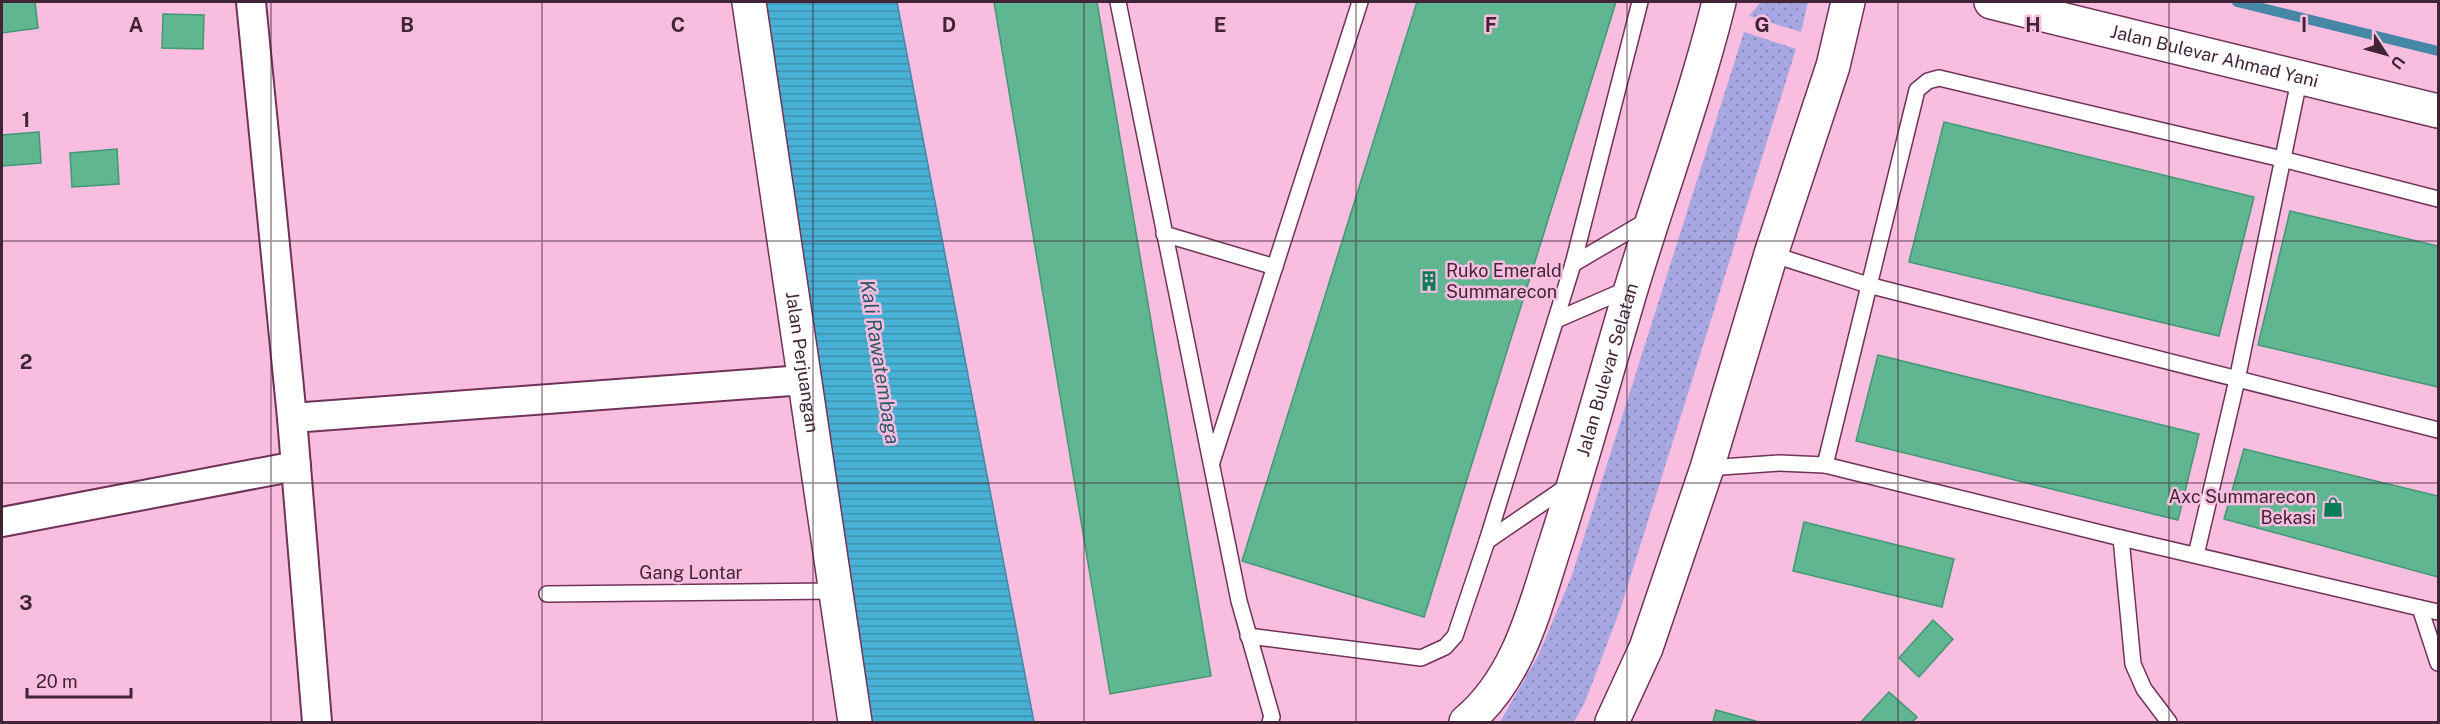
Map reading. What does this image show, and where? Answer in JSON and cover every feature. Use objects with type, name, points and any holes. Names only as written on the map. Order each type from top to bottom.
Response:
[{"type":"main road","name":"Jalan Perjuangan","points":[[749,2],[855,723]]},
{"type":"main road","name":"Jalan Bulevar Selatan","points":[[1468,722],[1503,680],[1522,645],[1576,480],[1719,2]]},
{"type":"main road","points":[[1612,723],[1646,648],[1707,468],[1771,254],[1833,66],[1848,2]]},
{"type":"main road","name":"Jalan Bulevar Ahmad Yani","points":[[1991,2],[2439,111]]},
{"type":"street","points":[[251,2],[292,418],[317,723]]},
{"type":"street","points":[[292,418],[804,380]]},
{"type":"street","points":[[2,522],[296,466]]},
{"type":"lane","points":[[1118,2],[1211,465],[1248,636],[1272,717],[1270,723]]},
{"type":"lane","points":[[1211,465],[1360,2]]},
{"type":"lane","points":[[1248,636],[1421,658],[1445,647],[1455,636],[1573,264],[1640,2]]},
{"type":"lane","points":[[2196,555],[2236,380],[2300,76]]},
{"type":"lane","points":[[1825,465],[1917,90],[1936,78],[2282,159],[2439,199]]},
{"type":"lane","points":[[1573,264],[1654,216]]},
{"type":"lane","points":[[1164,234],[1275,267]]},
{"type":"lane","points":[[1771,254],[1869,285],[2439,430]]},
{"type":"lane","points":[[1556,320],[1632,287]]},
{"type":"lane","points":[[1707,468],[1779,463],[1825,465],[2121,538],[2439,612]]},
{"type":"lane","points":[[1487,541],[1576,480]]},
{"type":"lane","points":[[2121,538],[2133,664],[2144,689],[2169,723]]},
{"type":"lane","name":"Gang Lontar","points":[[547,594],[835,591]]},
{"type":"lane","points":[[2420,608],[2439,663]]},
{"type":"shaded area","points":[[1761,2],[1808,2],[1801,32],[1749,16]]},
{"type":"shaded area","points":[[1744,32],[1796,49],[1620,610],[1585,702],[1574,722],[1500,722],[1539,654],[1572,575]]},
{"type":"water","name":"Kali Rawatembaga","points":[[749,2],[897,2],[1034,722],[855,722]]},
{"type":"building","points":[[2,2],[35,2],[38,28],[2,33]]},
{"type":"building","points":[[994,2],[1097,2],[1211,676],[1110,694]]},
{"type":"building","name":"Ruko Emerald Summarecon","points":[[1417,2],[1616,2],[1424,617],[1242,561]]},
{"type":"building","points":[[163,14],[204,15],[203,49],[162,48]]},
{"type":"building","points":[[1944,122],[2254,197],[2219,336],[1909,262]]},
{"type":"building","points":[[39,132],[41,163],[2,166],[2,135]]},
{"type":"building","points":[[117,149],[119,184],[72,187],[70,153]]},
{"type":"building","points":[[2290,211],[2438,246],[2438,387],[2258,345]]},
{"type":"building","points":[[1878,355],[2199,434],[2178,520],[1856,441]]},
{"type":"building","name":"Axc Summarecon Bekasi","points":[[2244,449],[2438,496],[2438,577],[2224,519]]},
{"type":"building","points":[[1804,522],[1954,559],[1942,607],[1793,571]]},
{"type":"building","points":[[1933,620],[1953,639],[1919,677],[1899,658]]},
{"type":"building","points":[[1889,692],[1917,717],[1912,722],[1861,722]]},
{"type":"building","points":[[1716,710],[1759,722],[1713,722]]},
{"type":"waterway","points":[[2237,2],[2438,51]]},
{"type":"place","name":"Ruko Emerald Summarecon","points":[[1429,281]]},
{"type":"place","name":"Axc Summarecon Bekasi","points":[[2333,507]]}]
